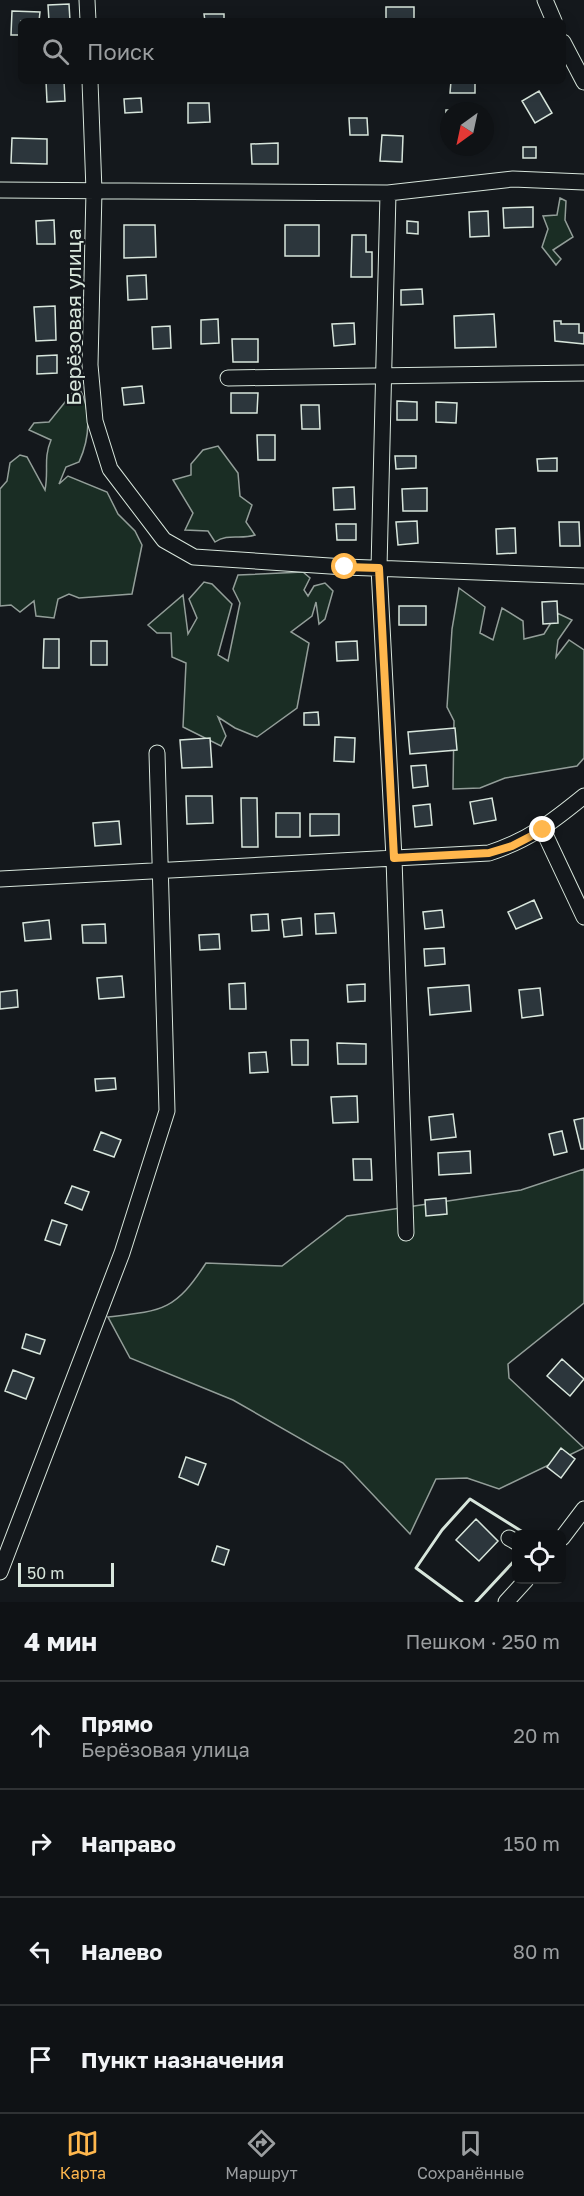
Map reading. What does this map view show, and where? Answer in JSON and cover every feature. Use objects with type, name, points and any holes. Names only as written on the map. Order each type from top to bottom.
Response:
[{"type":"street","points":[[87,0],[88,18]]},
{"type":"street","points":[[545,0],[553,18]]},
{"type":"street","points":[[566,48],[584,82]]},
{"type":"street","name":"Берёзовая улица","points":[[90,84],[94,191],[90,365],[95,421],[110,469],[164,540],[194,557],[379,568],[584,576]]},
{"type":"street","points":[[0,190],[388,193],[513,179],[584,182]]},
{"type":"street","points":[[388,193],[379,568],[394,858],[406,1233]]},
{"type":"street","points":[[228,378],[584,373]]},
{"type":"street","points":[[0,1572],[122,1253],[167,1111],[157,753]]},
{"type":"street","points":[[0,879],[489,853],[512,846],[543,830],[584,796]]},
{"type":"street","points":[[543,830],[584,917]]},
{"type":"street","points":[[566,1532],[584,1509]]},
{"type":"street","points":[[506,1602],[522,1584]]},
{"type":"green space","points":[[560,198],[566,201],[565,220],[573,237],[553,250],[561,259],[556,265],[542,247],[548,229],[543,216],[557,215]]},
{"type":"green space","points":[[78,386],[86,404],[87,433],[79,462],[66,467],[59,484],[68,476],[107,492],[118,514],[135,531],[142,545],[132,594],[79,598],[69,594],[58,599],[54,618],[36,616],[34,601],[20,612],[11,605],[0,606],[0,489],[7,481],[10,463],[20,455],[27,457],[45,490],[47,453],[51,440],[29,430],[34,423],[49,422]]},
{"type":"green space","points":[[218,446],[238,473],[240,496],[252,505],[246,522],[255,535],[229,537],[215,542],[208,531],[185,530],[193,513],[173,480],[191,475],[191,464],[203,450]]},
{"type":"green space","points":[[303,572],[310,578],[304,590],[308,596],[314,586],[325,583],[333,591],[325,619],[319,624],[316,602],[312,616],[291,632],[309,643],[297,708],[257,737],[235,728],[218,717],[226,736],[221,746],[183,727],[186,663],[172,657],[171,633],[157,633],[148,625],[183,595],[188,634],[197,618],[189,599],[204,582],[212,584],[232,604],[218,655],[228,661],[240,603],[233,589],[238,575]]},
{"type":"green space","points":[[459,588],[485,607],[480,633],[493,640],[502,608],[523,621],[524,639],[544,634],[557,613],[572,620],[558,640],[556,657],[569,640],[584,650],[584,758],[577,766],[505,778],[480,788],[453,789],[454,721],[447,707],[452,629]]},
{"type":"green space","points":[[584,1169],[584,1303],[508,1364],[509,1378],[584,1448],[499,1489],[467,1478],[436,1479],[410,1534],[343,1463],[233,1400],[130,1358],[108,1317],[142,1313],[166,1306],[185,1291],[206,1263],[282,1266],[347,1216],[521,1190]]},
{"type":"building","points":[[69,4],[70,18],[49,18],[48,5]]},
{"type":"building","points":[[386,7],[414,7],[414,18],[386,18]]},
{"type":"building","points":[[12,11],[40,12],[39,18],[18,18],[18,35],[11,35]]},
{"type":"building","points":[[204,14],[224,14],[224,18],[205,18]]},
{"type":"building","points":[[46,84],[64,84],[65,101],[47,102]]},
{"type":"building","points":[[451,84],[475,84],[475,93],[450,93]]},
{"type":"building","points":[[539,91],[552,113],[535,123],[522,101]]},
{"type":"building","points":[[141,98],[142,112],[125,113],[124,99]]},
{"type":"building","points":[[188,103],[209,103],[210,122],[188,123]]},
{"type":"building","points":[[349,118],[367,118],[368,135],[350,135]]},
{"type":"building","points":[[382,135],[403,136],[402,162],[380,161]]},
{"type":"building","points":[[12,138],[47,139],[47,164],[11,163]]},
{"type":"building","points":[[278,143],[278,164],[252,164],[251,144]]},
{"type":"building","points":[[523,147],[536,147],[536,158],[523,158]]},
{"type":"building","points":[[533,207],[533,227],[504,228],[503,208]]},
{"type":"building","points":[[488,211],[489,236],[470,237],[469,212]]},
{"type":"building","points":[[54,220],[55,244],[37,244],[36,221]]},
{"type":"building","points":[[407,221],[418,222],[418,234],[407,233]]},
{"type":"building","points":[[124,225],[155,225],[156,257],[124,258]]},
{"type":"building","points":[[285,225],[319,225],[319,256],[285,256]]},
{"type":"building","points":[[352,235],[366,235],[366,252],[372,252],[372,277],[351,277]]},
{"type":"building","points":[[146,275],[147,299],[128,300],[127,276]]},
{"type":"building","points":[[422,289],[423,304],[401,305],[401,290]]},
{"type":"building","points":[[55,306],[56,340],[36,341],[34,307]]},
{"type":"building","points":[[494,314],[496,347],[455,348],[454,316]]},
{"type":"building","points":[[218,319],[219,343],[201,344],[201,320]]},
{"type":"building","points":[[554,321],[561,321],[561,324],[579,324],[579,333],[584,333],[584,344],[555,341]]},
{"type":"building","points":[[354,323],[355,344],[334,346],[332,324]]},
{"type":"building","points":[[170,326],[171,348],[153,349],[152,327]]},
{"type":"building","points":[[232,339],[258,339],[258,362],[233,362]]},
{"type":"building","points":[[57,355],[57,373],[37,374],[37,356]]},
{"type":"building","points":[[142,386],[144,403],[124,405],[122,388]]},
{"type":"building","points":[[231,393],[258,393],[257,413],[231,413]]},
{"type":"building","points":[[397,401],[417,402],[417,420],[397,420]]},
{"type":"building","points":[[436,402],[457,403],[456,423],[436,422]]},
{"type":"building","points":[[301,405],[319,405],[320,429],[302,429]]},
{"type":"building","points":[[257,435],[275,435],[275,460],[258,460]]},
{"type":"building","points":[[395,456],[416,456],[416,468],[396,469]]},
{"type":"building","points":[[557,458],[557,471],[538,471],[537,459]]},
{"type":"building","points":[[354,487],[355,509],[334,510],[333,488]]},
{"type":"building","points":[[427,488],[427,511],[403,511],[402,489]]},
{"type":"building","points":[[417,521],[418,543],[398,545],[396,522]]},
{"type":"building","points":[[559,522],[579,522],[580,546],[560,546]]},
{"type":"building","points":[[336,524],[356,524],[356,540],[337,540]]},
{"type":"building","points":[[515,528],[516,553],[497,554],[496,529]]},
{"type":"building","points":[[557,601],[558,623],[543,624],[542,602]]},
{"type":"building","points":[[399,606],[426,606],[426,625],[399,625]]},
{"type":"building","points":[[44,639],[59,639],[59,668],[43,668]]},
{"type":"building","points":[[91,641],[107,641],[107,665],[91,665]]},
{"type":"building","points":[[357,641],[358,660],[337,661],[336,642]]},
{"type":"building","points":[[318,712],[319,725],[304,725],[304,713]]},
{"type":"building","points":[[455,728],[457,750],[410,754],[408,732]]},
{"type":"building","points":[[335,737],[355,738],[354,762],[334,761]]},
{"type":"building","points":[[210,738],[212,767],[182,768],[180,740]]},
{"type":"building","points":[[426,765],[428,786],[413,788],[411,766]]},
{"type":"building","points":[[186,796],[212,796],[213,823],[187,824]]},
{"type":"building","points":[[241,798],[257,798],[258,847],[242,847]]},
{"type":"building","points":[[492,798],[496,820],[474,824],[470,802]]},
{"type":"building","points":[[430,804],[432,825],[415,827],[413,806]]},
{"type":"building","points":[[276,813],[300,813],[300,837],[276,837]]},
{"type":"building","points":[[310,814],[339,814],[339,835],[310,836]]},
{"type":"building","points":[[119,821],[121,844],[95,846],[93,823]]},
{"type":"building","points":[[534,900],[542,918],[516,929],[508,912]]},
{"type":"building","points":[[442,910],[444,927],[425,929],[423,912]]},
{"type":"building","points":[[334,913],[336,933],[316,934],[315,914]]},
{"type":"building","points":[[268,914],[269,930],[252,931],[251,915]]},
{"type":"building","points":[[301,918],[302,935],[284,937],[282,920]]},
{"type":"building","points":[[49,920],[51,939],[25,941],[23,923]]},
{"type":"building","points":[[105,924],[106,943],[83,943],[82,925]]},
{"type":"building","points":[[219,934],[220,949],[200,950],[199,935]]},
{"type":"building","points":[[444,948],[445,964],[425,966],[424,949]]},
{"type":"building","points":[[122,976],[124,997],[99,999],[97,978]]},
{"type":"building","points":[[245,983],[246,1009],[230,1009],[229,984]]},
{"type":"building","points":[[365,984],[365,1001],[348,1002],[347,985]]},
{"type":"building","points":[[469,985],[471,1011],[430,1015],[428,988]]},
{"type":"building","points":[[540,988],[543,1015],[522,1018],[519,990]]},
{"type":"building","points":[[17,990],[18,1007],[0,1009],[0,992]]},
{"type":"building","points":[[291,1040],[308,1040],[308,1065],[292,1065]]},
{"type":"building","points":[[337,1043],[366,1044],[366,1064],[338,1064]]},
{"type":"building","points":[[266,1052],[268,1072],[250,1073],[249,1053]]},
{"type":"building","points":[[115,1078],[116,1089],[96,1091],[95,1079]]},
{"type":"building","points":[[357,1096],[358,1122],[333,1123],[331,1097]]},
{"type":"building","points":[[453,1114],[456,1137],[431,1140],[429,1117]]},
{"type":"building","points":[[584,1118],[584,1149],[581,1149],[574,1120]]},
{"type":"building","points":[[562,1131],[567,1152],[554,1155],[549,1134]]},
{"type":"building","points":[[101,1132],[121,1140],[114,1157],[94,1150]]},
{"type":"building","points":[[470,1151],[471,1173],[439,1175],[438,1153]]},
{"type":"building","points":[[353,1159],[371,1159],[372,1180],[354,1180]]},
{"type":"building","points":[[72,1186],[89,1192],[82,1210],[65,1203]]},
{"type":"building","points":[[446,1198],[447,1214],[426,1216],[425,1200]]},
{"type":"building","points":[[52,1220],[67,1225],[60,1245],[45,1240]]},
{"type":"building","points":[[26,1334],[45,1340],[40,1354],[22,1348]]},
{"type":"building","points":[[562,1359],[584,1379],[570,1396],[547,1376]]},
{"type":"building","points":[[13,1370],[34,1378],[26,1399],[5,1391]]},
{"type":"building","points":[[561,1448],[575,1459],[561,1478],[547,1467]]},
{"type":"building","points":[[186,1457],[206,1464],[198,1485],[179,1477]]},
{"type":"building","points":[[476,1519],[498,1541],[479,1561],[456,1540]]},
{"type":"building","points":[[217,1546],[229,1550],[224,1565],[212,1561]]},
{"type":"wall","points":[[462,1602],[416,1568],[442,1530],[470,1499],[520,1530]]},
{"type":"wall","points":[[476,1602],[512,1563]]},
{"type":"route","points":[[345,567],[379,568],[394,858],[489,853],[512,846],[543,830]]}]
